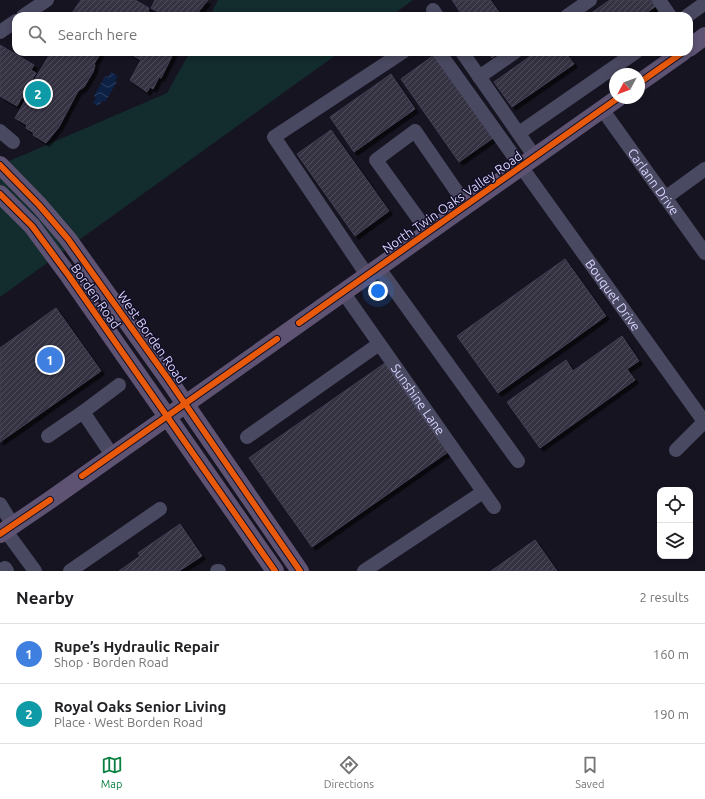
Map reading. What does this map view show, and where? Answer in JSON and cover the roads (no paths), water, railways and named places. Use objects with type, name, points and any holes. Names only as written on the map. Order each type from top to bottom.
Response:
[{"type":"main road","points":[[645,79],[677,56]]},
{"type":"main road","name":"North Twin Oaks Valley Road","points":[[6,530],[609,104]]},
{"type":"main road","name":"West Borden Road","points":[[1,166],[39,205],[68,239],[185,404],[300,571]]},
{"type":"main road","name":"Borden Road","points":[[0,194],[32,226],[70,276],[168,416]]},
{"type":"main road","points":[[168,416],[275,571]]},
{"type":"street","points":[[29,12],[47,0]]},
{"type":"street","points":[[573,12],[590,0]]},
{"type":"street","points":[[659,0],[667,12]]},
{"type":"street","points":[[693,12],[705,4]]},
{"type":"street","points":[[0,32],[12,24]]},
{"type":"street","points":[[397,56],[274,137],[373,271],[518,461]]},
{"type":"street","name":"Bouquet Drive","points":[[442,56],[520,167],[705,422]]},
{"type":"street","points":[[465,56],[535,157]]},
{"type":"street","points":[[479,77],[509,56]]},
{"type":"street","points":[[519,133],[630,56]]},
{"type":"street","name":"Carlann Drive","points":[[602,109],[705,254]]},
{"type":"street","points":[[0,131],[13,142]]},
{"type":"street","points":[[428,232],[376,160],[415,131],[466,205]]},
{"type":"street","points":[[665,198],[705,169]]},
{"type":"street","name":"Sunshine Lane","points":[[343,292],[494,507]]},
{"type":"street","points":[[247,437],[379,344]]},
{"type":"street","points":[[48,436],[119,385]]},
{"type":"street","points":[[83,412],[112,455]]},
{"type":"street","points":[[676,450],[705,422]]},
{"type":"street","points":[[364,571],[483,492]]},
{"type":"street","points":[[0,504],[6,530],[35,571]]},
{"type":"street","points":[[70,571],[160,510]]},
{"type":"street","points":[[0,571],[5,568],[8,571]]},
{"type":"water","points":[[111,72],[118,76],[115,81],[117,82],[105,102],[102,101],[99,106],[93,103],[96,98],[94,96],[105,76],[108,77]]},
{"type":"place","name":"Royal Oaks Senior Living","points":[[38,94]]},
{"type":"place","name":"Rupe’s Hydraulic Repair","points":[[50,360]]}]
